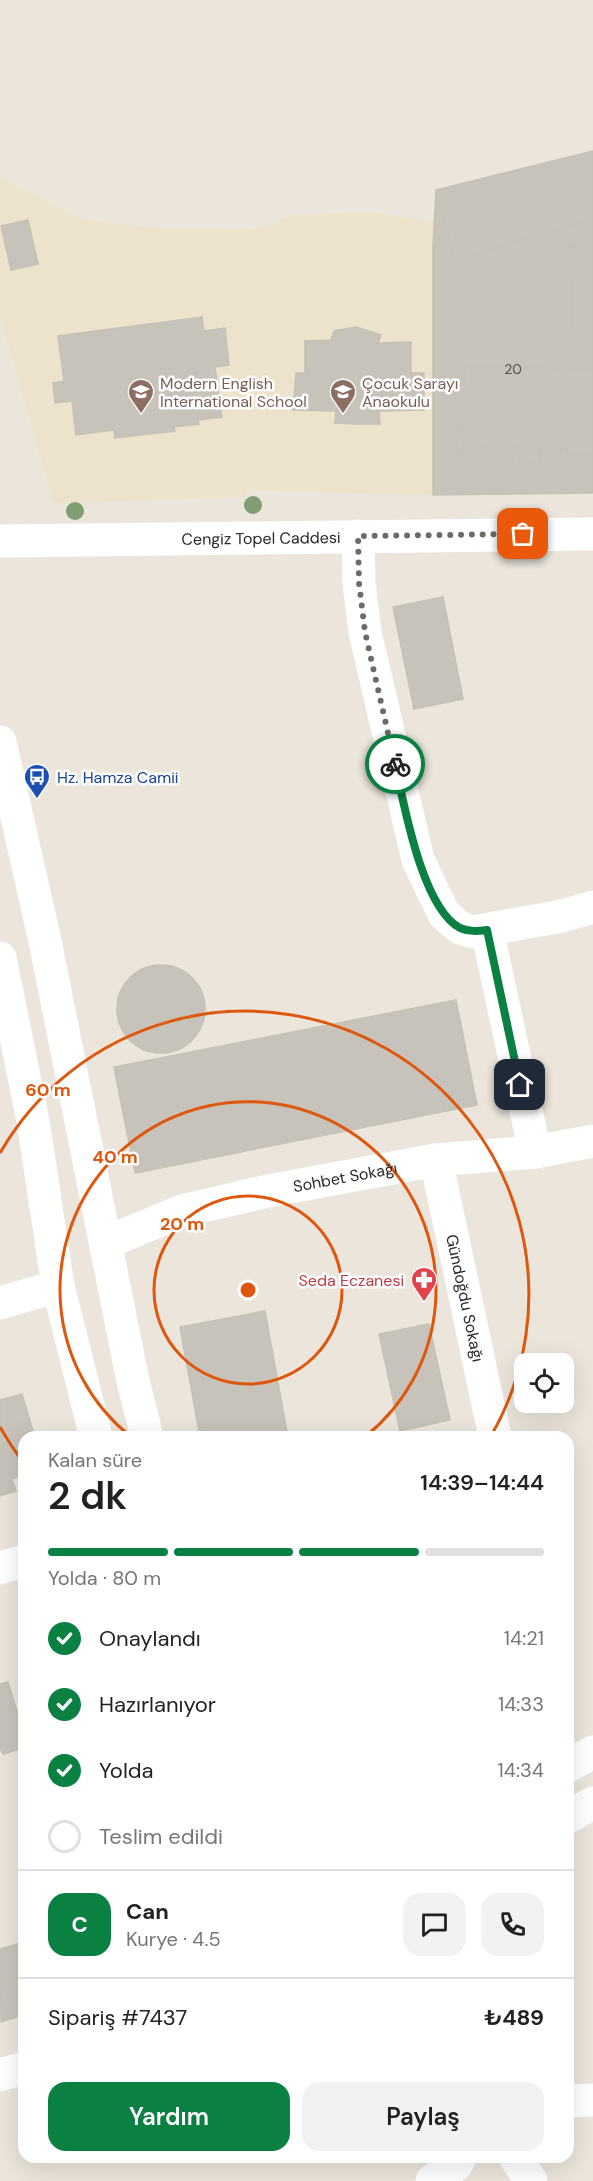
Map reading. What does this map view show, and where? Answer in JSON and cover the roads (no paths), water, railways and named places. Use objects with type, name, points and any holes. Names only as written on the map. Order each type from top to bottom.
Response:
[{"type":"street","name":"Cengiz Topel Caddesi","points":[[0,541],[593,534]]},
{"type":"street","points":[[358,536],[359,583],[365,632],[418,860],[444,914],[460,928],[473,932],[562,916],[593,907]]},
{"type":"street","points":[[0,742],[45,941],[133,1381],[146,1431]]},
{"type":"street","points":[[487,930],[535,1152]]},
{"type":"street","points":[[0,958],[33,1121],[58,1286],[94,1431]]},
{"type":"street","name":"Sohbet Sokağı","points":[[105,1243],[182,1211],[268,1191],[436,1160],[535,1152],[593,1141]]},
{"type":"street","name":"Gündoğdu Sokağı","points":[[436,1160],[494,1431]]},
{"type":"street","points":[[0,1303],[58,1286]]},
{"type":"street","points":[[0,1568],[18,1563]]},
{"type":"street","points":[[574,1763],[593,1752]]},
{"type":"street","points":[[574,1814],[593,1803]]},
{"type":"street","points":[[0,2075],[18,2070]]},
{"type":"street","points":[[574,2102],[593,2100]]},
{"type":"street","points":[[432,2181],[457,2163]]},
{"type":"street","points":[[519,2163],[531,2181]]},
{"type":"place","name":"Modern English International School","points":[[141,415]]},
{"type":"place","name":"Çocuk Sarayı Anaokulu","points":[[343,415]]},
{"type":"place","name":"Hz. Hamza Camii","points":[[37,800]]},
{"type":"place","name":"Seda Eczanesi","points":[[424,1303]]}]
